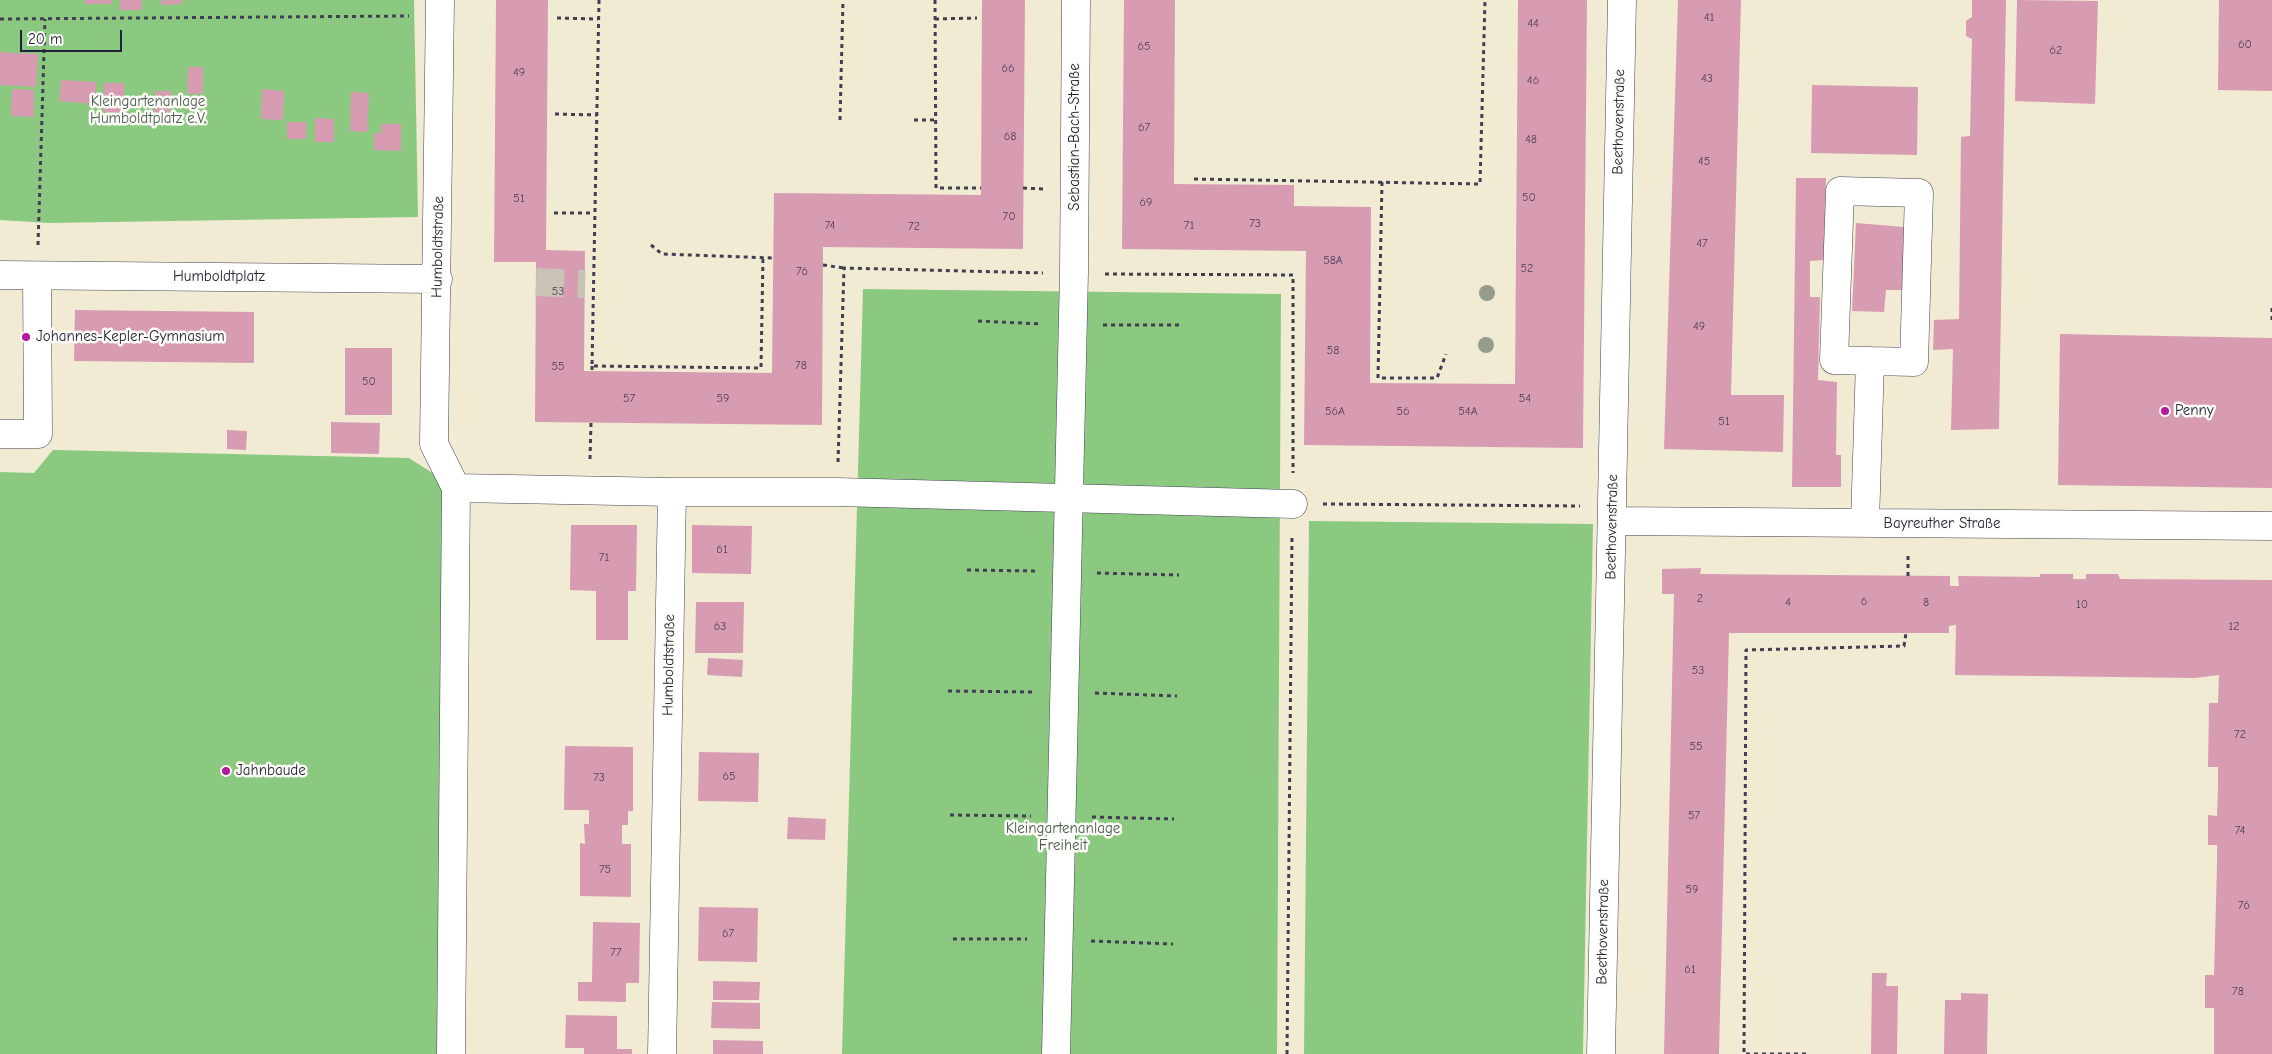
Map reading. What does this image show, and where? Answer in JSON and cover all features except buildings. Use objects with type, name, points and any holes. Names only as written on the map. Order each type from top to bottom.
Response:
[{"type":"street","name":"Sebastian-Bach-Straße","points":[[1056,1054],[1074,273],[1076,0]]},
{"type":"street","name":"Beethovenstraße","points":[[1601,1054],[1622,0]]},
{"type":"street","name":"Humboldtstraße","points":[[440,8],[438,279],[434,444],[456,488],[452,1054]]},
{"type":"street","points":[[1840,192],[1920,193],[1914,362],[1870,361],[1834,360],[1840,192]]},
{"type":"street","name":"Humboldtplatz","points":[[0,275],[438,279]]},
{"type":"street","points":[[0,434],[38,434],[38,276]]},
{"type":"street","points":[[1865,523],[1870,361]]},
{"type":"street","points":[[456,488],[672,492],[837,492],[1293,504]]},
{"type":"street","name":"Humboldtstraße","points":[[662,1054],[672,492]]},
{"type":"street","name":"Bayreuther Straße","points":[[1612,514],[1865,523],[2272,526]]},
{"type":"path","points":[[592,371],[599,0]]},
{"type":"path","points":[[840,120],[843,0]]},
{"type":"path","points":[[935,0],[936,188],[981,188]]},
{"type":"path","points":[[1194,179],[1480,184],[1485,0]]},
{"type":"path","points":[[0,18],[45,19],[440,8]]},
{"type":"path","points":[[557,18],[598,19]]},
{"type":"path","points":[[935,19],[977,18]]},
{"type":"path","points":[[38,276],[45,19]]},
{"type":"path","points":[[555,114],[597,115]]},
{"type":"path","points":[[914,120],[936,120]]},
{"type":"path","points":[[1382,182],[1378,378],[1437,378],[1446,354]]},
{"type":"path","points":[[554,213],[594,213]]},
{"type":"path","points":[[651,245],[662,254],[763,256],[773,258]]},
{"type":"path","points":[[592,366],[761,368],[763,256]]},
{"type":"path","points":[[823,265],[844,268],[1074,273],[1293,275],[1293,504],[1286,1054]]},
{"type":"path","points":[[837,492],[844,268]]},
{"type":"path","points":[[2272,308],[2272,323]]},
{"type":"path","points":[[978,321],[1072,326],[1180,325]]},
{"type":"path","points":[[1293,504],[1612,514]]},
{"type":"path","points":[[967,570],[1179,575]]},
{"type":"path","points":[[1806,1054],[1744,1054],[1746,650],[1904,646],[1906,633]]},
{"type":"path","points":[[948,691],[1064,692],[1177,696]]},
{"type":"path","points":[[950,815],[1174,819]]},
{"type":"path","points":[[953,939],[1173,944]]},
{"type":"green space","name":"Kleingartenanlage Humboldtplatz e.V.","points":[[0,0],[414,0],[418,217],[49,223],[0,220]]},
{"type":"green space","name":"Kleingartenanlage Freiheit","points":[[863,289],[1281,294],[1277,1054],[842,1054]]},
{"type":"green space","name":"Jahnbaude","points":[[53,450],[409,458],[456,488],[450,1054],[0,1054],[0,472],[34,473]]},
{"type":"green space","points":[[1309,521],[1593,524],[1583,1054],[1304,1054]]},
{"type":"tunnel","points":[[536,282],[585,284]]},
{"type":"place","name":"Johannes-Kepler-Gymnasium","points":[[26,337]]},
{"type":"place","name":"Penny","points":[[2165,411]]},
{"type":"place","name":"Jahnbaude","points":[[226,771]]}]
